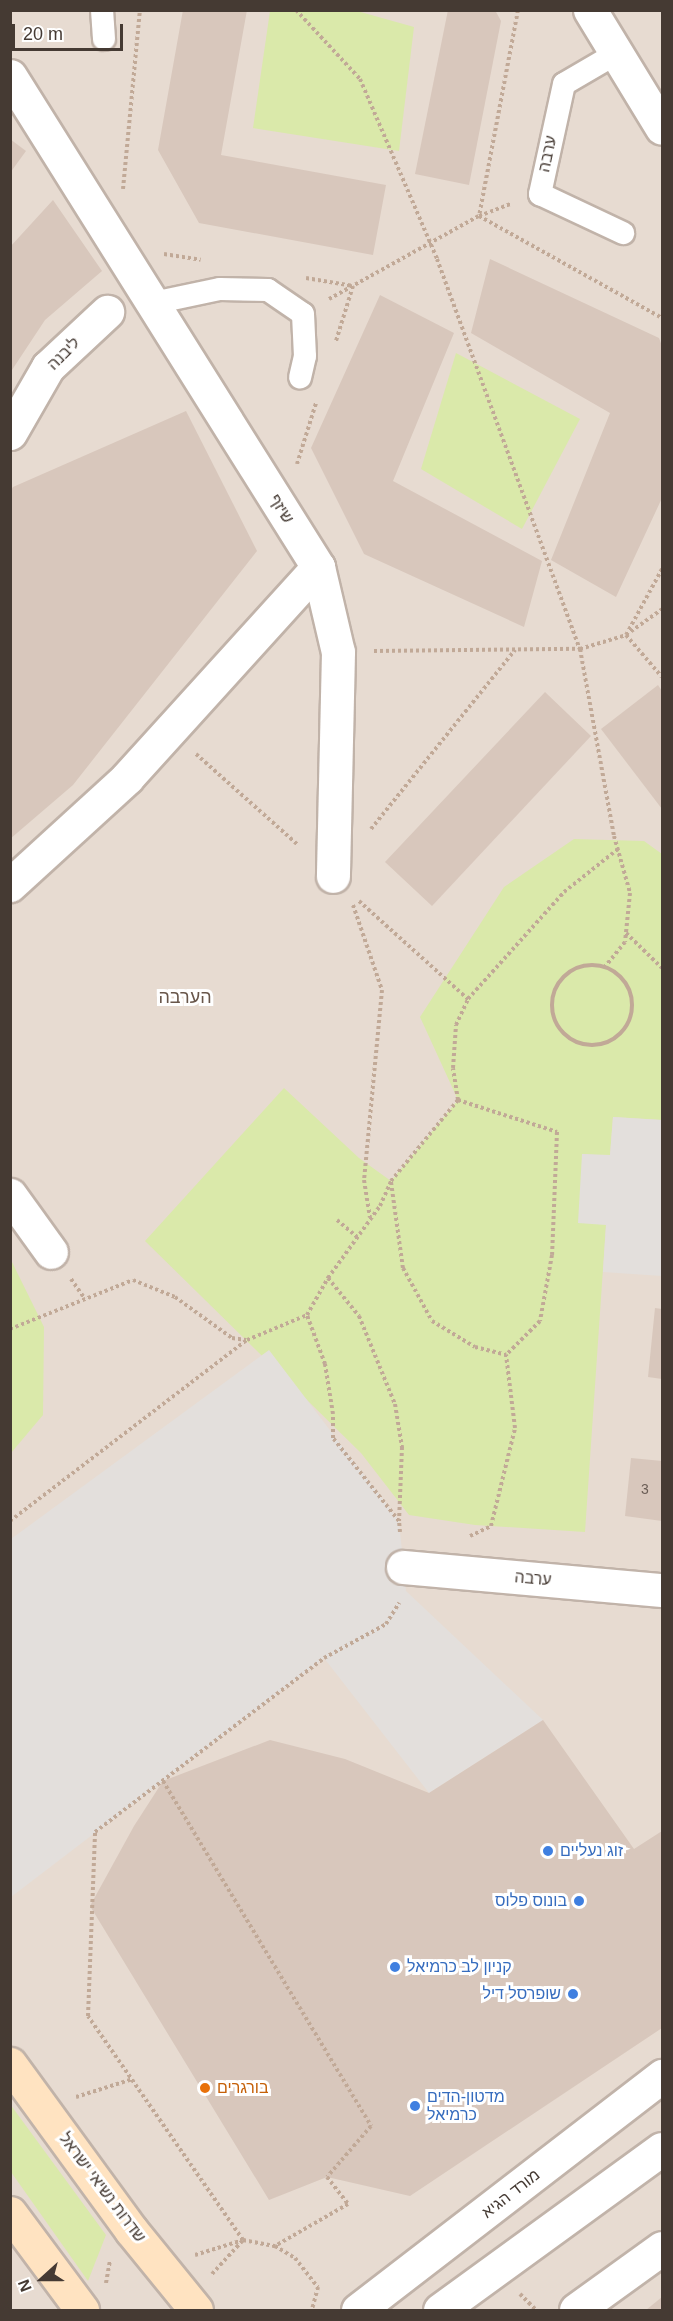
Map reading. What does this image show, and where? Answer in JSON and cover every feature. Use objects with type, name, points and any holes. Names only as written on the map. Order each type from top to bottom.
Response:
[{"type":"main road","name":"שדרות נשיאי ישראל","points":[[10,2064],[131,2230],[200,2296]]},
{"type":"main road","points":[[10,2213],[93,2300]]},
{"type":"street","points":[[590,10],[663,128]]},
{"type":"street","name":"שיזף","points":[[10,76],[318,567],[338,652],[340,883]]},
{"type":"street","name":"ליבנה","points":[[10,433],[48,367],[107,312]]},
{"type":"street","points":[[10,885],[127,778],[318,567]]},
{"type":"street","points":[[10,1195],[51,1252]]},
{"type":"street","name":"ערבה","points":[[403,1567],[663,1590]]},
{"type":"street","name":"מורד הגיא","points":[[358,2310],[663,2076]]},
{"type":"street","points":[[440,2310],[663,2149]]},
{"type":"street","points":[[576,2310],[663,2248]]},
{"type":"lane","points":[[102,10],[104,39]]},
{"type":"lane","name":"ערבה","points":[[617,53],[564,84],[540,194],[623,233]]},
{"type":"lane","points":[[153,303],[220,289],[268,290],[303,314],[305,356],[300,377]]},
{"type":"path","points":[[118,246],[140,10]]},
{"type":"path","points":[[296,10],[360,79],[428,244],[437,259],[580,649],[618,849],[630,893],[625,942],[605,967]]},
{"type":"path","points":[[303,314],[479,216],[540,194]]},
{"type":"path","points":[[626,635],[663,569]]},
{"type":"path","points":[[338,652],[580,649],[626,635],[663,609]]},
{"type":"path","points":[[626,635],[663,677]]},
{"type":"path","points":[[370,831],[516,650]]},
{"type":"path","points":[[170,731],[468,999]]},
{"type":"path","points":[[10,1521],[247,1340],[307,1316],[328,1278],[370,1219],[391,1181],[458,1100],[453,1068],[456,1025],[468,999],[564,892],[618,849]]},
{"type":"path","points":[[340,883],[382,990],[364,1180],[370,1219]]},
{"type":"path","points":[[626,932],[663,968]]},
{"type":"path","points":[[579,967],[605,967],[626,984],[632,1010],[619,1035],[608,1042],[582,1044],[560,1030],[551,1006],[553,993],[559,982],[579,967]]},
{"type":"path","points":[[458,1100],[557,1132],[552,1255],[540,1321],[506,1355]]},
{"type":"path","points":[[391,1181],[403,1268],[432,1321],[475,1347],[506,1355]]},
{"type":"path","points":[[337,1220],[357,1237]]},
{"type":"path","points":[[243,2240],[88,2016],[95,1832],[324,1658],[386,1624],[406,1591],[399,1521],[402,1447],[395,1404],[359,1316],[328,1278]]},
{"type":"path","points":[[10,1329],[132,1280],[175,1297],[232,1338],[247,1340]]},
{"type":"path","points":[[307,1316],[325,1364],[333,1414],[333,1438],[399,1521]]},
{"type":"path","points":[[461,1540],[490,1526],[515,1428],[506,1355]]},
{"type":"path","points":[[163,1781],[371,2126],[327,2177],[348,2204],[275,2246]]},
{"type":"path","points":[[68,2100],[133,2079]]},
{"type":"path","points":[[200,2296],[243,2240]]},
{"type":"path","points":[[186,2259],[243,2240],[275,2246],[295,2258],[318,2287],[312,2310]]},
{"type":"path","points":[[93,2300],[111,2259]]},
{"type":"shaded area","points":[[11,11],[662,11],[662,2310],[11,2310]]},
{"type":"shaded area","points":[[613,1117],[662,1120],[662,1276],[603,1272],[606,1225],[578,1223],[582,1154],[610,1155]]},
{"type":"shaded area","points":[[269,1350],[399,1521],[406,1591],[543,1720],[429,1793],[324,1658],[11,1897],[11,1539]]},
{"type":"green space","points":[[270,11],[357,11],[414,27],[399,151],[253,128]]},
{"type":"green space","points":[[456,353],[580,419],[522,529],[421,469]]},
{"type":"green space","points":[[574,839],[644,841],[662,854],[662,1120],[613,1117],[610,1156],[582,1154],[606,1225],[585,1532],[475,1525],[409,1515],[361,1453],[145,1241],[284,1088],[359,1158],[391,1181],[458,1100],[420,1017],[504,887]]},
{"type":"green space","points":[[11,1260],[44,1327],[43,1415],[11,1453]]},
{"type":"green space","points":[[10,2104],[106,2235],[88,2281],[11,2172]]},
{"type":"building","points":[[183,10],[247,10],[221,155],[386,185],[373,255],[199,223],[158,150]]},
{"type":"building","points":[[448,10],[495,10],[501,21],[469,185],[415,174]]},
{"type":"building","points":[[10,139],[26,151],[10,173]]},
{"type":"building","points":[[53,200],[102,271],[45,320],[10,373],[10,247]]},
{"type":"building","points":[[490,259],[659,338],[662,346],[662,498],[616,597],[551,560],[610,413],[471,333]]},
{"type":"building","points":[[380,295],[454,333],[393,481],[542,561],[524,627],[364,554],[311,448]]},
{"type":"building","points":[[186,411],[257,551],[73,785],[10,839],[10,492],[13,487]]},
{"type":"building","points":[[658,685],[662,691],[662,809],[601,729]]},
{"type":"building","points":[[545,692],[591,736],[432,906],[385,862]]},
{"type":"building","points":[[655,1308],[662,1309],[662,1379],[648,1377]]},
{"type":"building","points":[[631,1458],[662,1461],[662,1521],[625,1516]]},
{"type":"building","name":"קניון לב כרמיאל","points":[[543,1720],[634,1849],[662,1831],[662,2028],[410,2196],[327,2177],[269,2200],[90,1906],[134,1826],[163,1781],[270,1740],[345,1759],[429,1793]]},
{"type":"building","points":[[662,2297],[662,2310],[646,2310]]},
{"type":"place","name":"זוג נעליים","points":[[548,1851]]},
{"type":"place","name":"בונוס פלוס","points":[[579,1901]]},
{"type":"place","name":"קניון לב כרמיאל","points":[[395,1967]]},
{"type":"place","name":"שופרסל דיל","points":[[573,1994]]},
{"type":"place","name":"בורגרים","points":[[205,2088]]},
{"type":"place","name":"מדטון-הדים כרמיאל","points":[[415,2106]]},
{"type":"district","name":"הערבה","points":[[185,997]]}]
